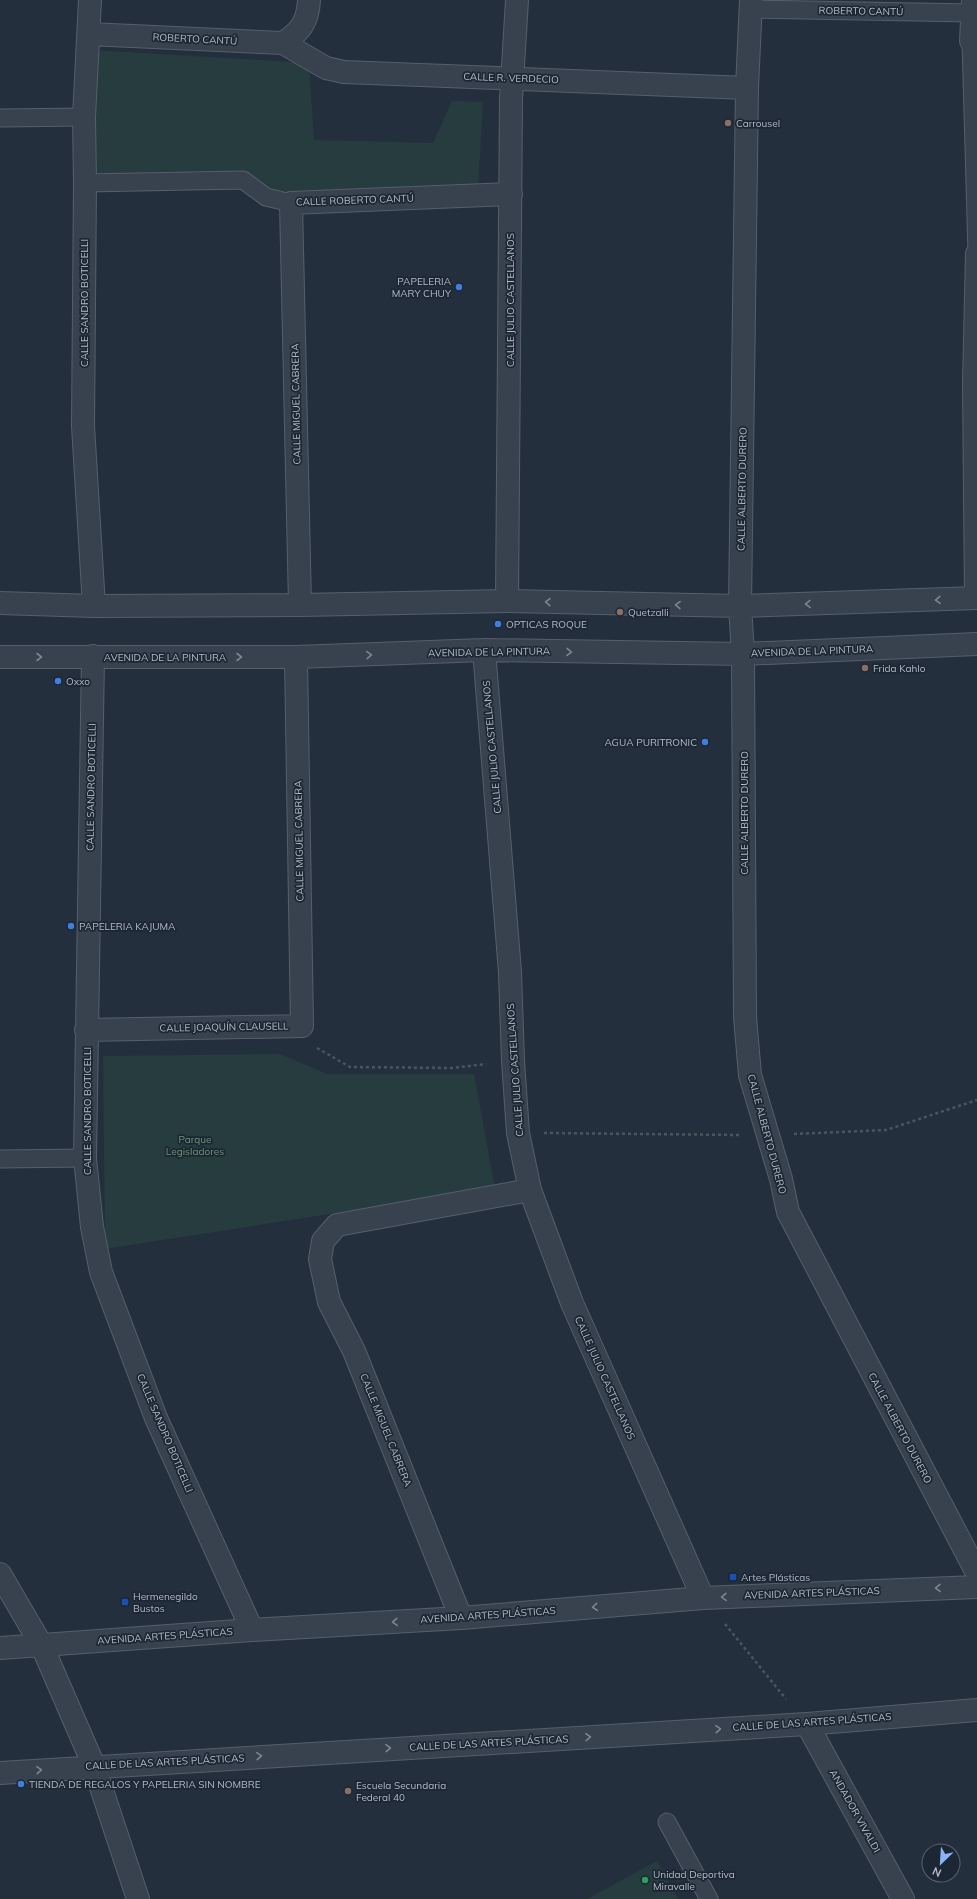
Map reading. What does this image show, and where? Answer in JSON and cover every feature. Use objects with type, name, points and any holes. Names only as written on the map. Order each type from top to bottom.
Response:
[{"type":"street","name":"CALLE SANDRO BOTICELLI","points":[[90,0],[84,116],[85,183],[83,426],[94,606]]},
{"type":"street","points":[[290,39],[308,14],[309,0]]},
{"type":"street","name":"CALLE JULIO CASTELLANOS","points":[[507,601],[512,78],[517,0]]},
{"type":"street","name":"ROBERTO CANTÚ","points":[[751,4],[972,6]]},
{"type":"street","name":"CALLE ALBERTO DURERO","points":[[751,4],[747,88],[740,606],[743,654],[745,1017],[750,1076],[777,1165],[788,1212],[977,1573]]},
{"type":"street","points":[[0,603],[94,606],[300,605],[507,601],[740,606],[976,598],[977,254],[974,42],[972,6]]},
{"type":"street","name":"ROBERTO CANTÚ","points":[[89,34],[290,39]]},
{"type":"street","name":"CALLE R. VERDECIO","points":[[290,39],[326,68],[344,72],[747,88]]},
{"type":"street","points":[[0,118],[84,116]]},
{"type":"street","name":"CALLE ROBERTO CANTÚ","points":[[85,183],[243,180],[266,197],[291,203],[511,194]]},
{"type":"street","name":"CALLE MIGUEL CABRERA","points":[[291,203],[300,605]]},
{"type":"street","name":"AVENIDA DE LA PINTURA","points":[[0,657],[296,657],[484,650],[743,654],[977,644]]},
{"type":"street","name":"CALLE JULIO CASTELLANOS","points":[[484,650],[510,972],[513,1061],[518,1133],[530,1190],[572,1302],[703,1598]]},
{"type":"street","name":"CALLE SANDRO BOTICELLI","points":[[93,656],[85,1158],[92,1227],[101,1272],[156,1418],[252,1630]]},
{"type":"street","name":"CALLE MIGUEL CABRERA","points":[[296,657],[302,1026]]},
{"type":"street","name":"CALLE JOAQUÍN CLAUSELL","points":[[86,1030],[302,1026]]},
{"type":"street","points":[[0,1159],[85,1158]]},
{"type":"street","name":"CALLE MIGUEL CABRERA","points":[[462,1618],[354,1351],[329,1302],[320,1259],[323,1241],[337,1225],[530,1190]]},
{"type":"street","points":[[0,1574],[42,1646],[94,1766],[138,1899]]},
{"type":"street","name":"AVENIDA ARTES PLÁSTICAS","points":[[0,1648],[252,1630],[462,1618],[703,1598],[977,1586]]},
{"type":"street","name":"CALLE DE LAS ARTES PLÁSTICAS","points":[[0,1773],[94,1766],[807,1724],[977,1710]]},
{"type":"street","name":"ANDADOR VIVALDI","points":[[807,1724],[903,1899]]},
{"type":"street","points":[[667,1822],[709,1899]]},
{"type":"path","name":"CALLE JOAQUÍN CLAUSELL","points":[[302,1026],[317,1048],[350,1067],[452,1068],[513,1061]]},
{"type":"path","points":[[703,1598],[807,1724]]},
{"type":"green space","points":[[91,50],[309,63],[314,140],[433,143],[452,101],[483,102],[478,190],[271,192],[245,175],[89,173]]},
{"type":"green space","name":"Parque Legisladores","points":[[280,1054],[327,1074],[474,1074],[495,1188],[105,1249],[103,1056]]},
{"type":"green space","name":"Unidad Deportiva Miravalle","points":[[657,1861],[678,1899],[587,1899]]},
{"type":"place","name":"Carrousel","points":[[728,123]]},
{"type":"place","name":"PAPELERIA MARY CHUY","points":[[459,287]]},
{"type":"place","name":"Quetzalli","points":[[620,612]]},
{"type":"place","name":"OPTICAS ROQUE","points":[[498,624]]},
{"type":"place","name":"Frida Kahlo","points":[[865,668]]},
{"type":"place","name":"Oxxo","points":[[58,681]]},
{"type":"place","name":"AGUA PURITRONIC","points":[[705,742]]},
{"type":"place","name":"PAPELERIA KAJUMA","points":[[71,926]]},
{"type":"place","name":"Artes Plásticas","points":[[733,1577]]},
{"type":"place","name":"Hermenegildo Bustos","points":[[125,1602]]},
{"type":"place","name":"TIENDA DE REGALOS Y PAPELERIA SIN NOMBRE","points":[[21,1784]]},
{"type":"place","name":"Escuela Secundaria Federal 40","points":[[348,1791]]},
{"type":"place","name":"Unidad Deportiva Miravalle","points":[[645,1880]]}]
